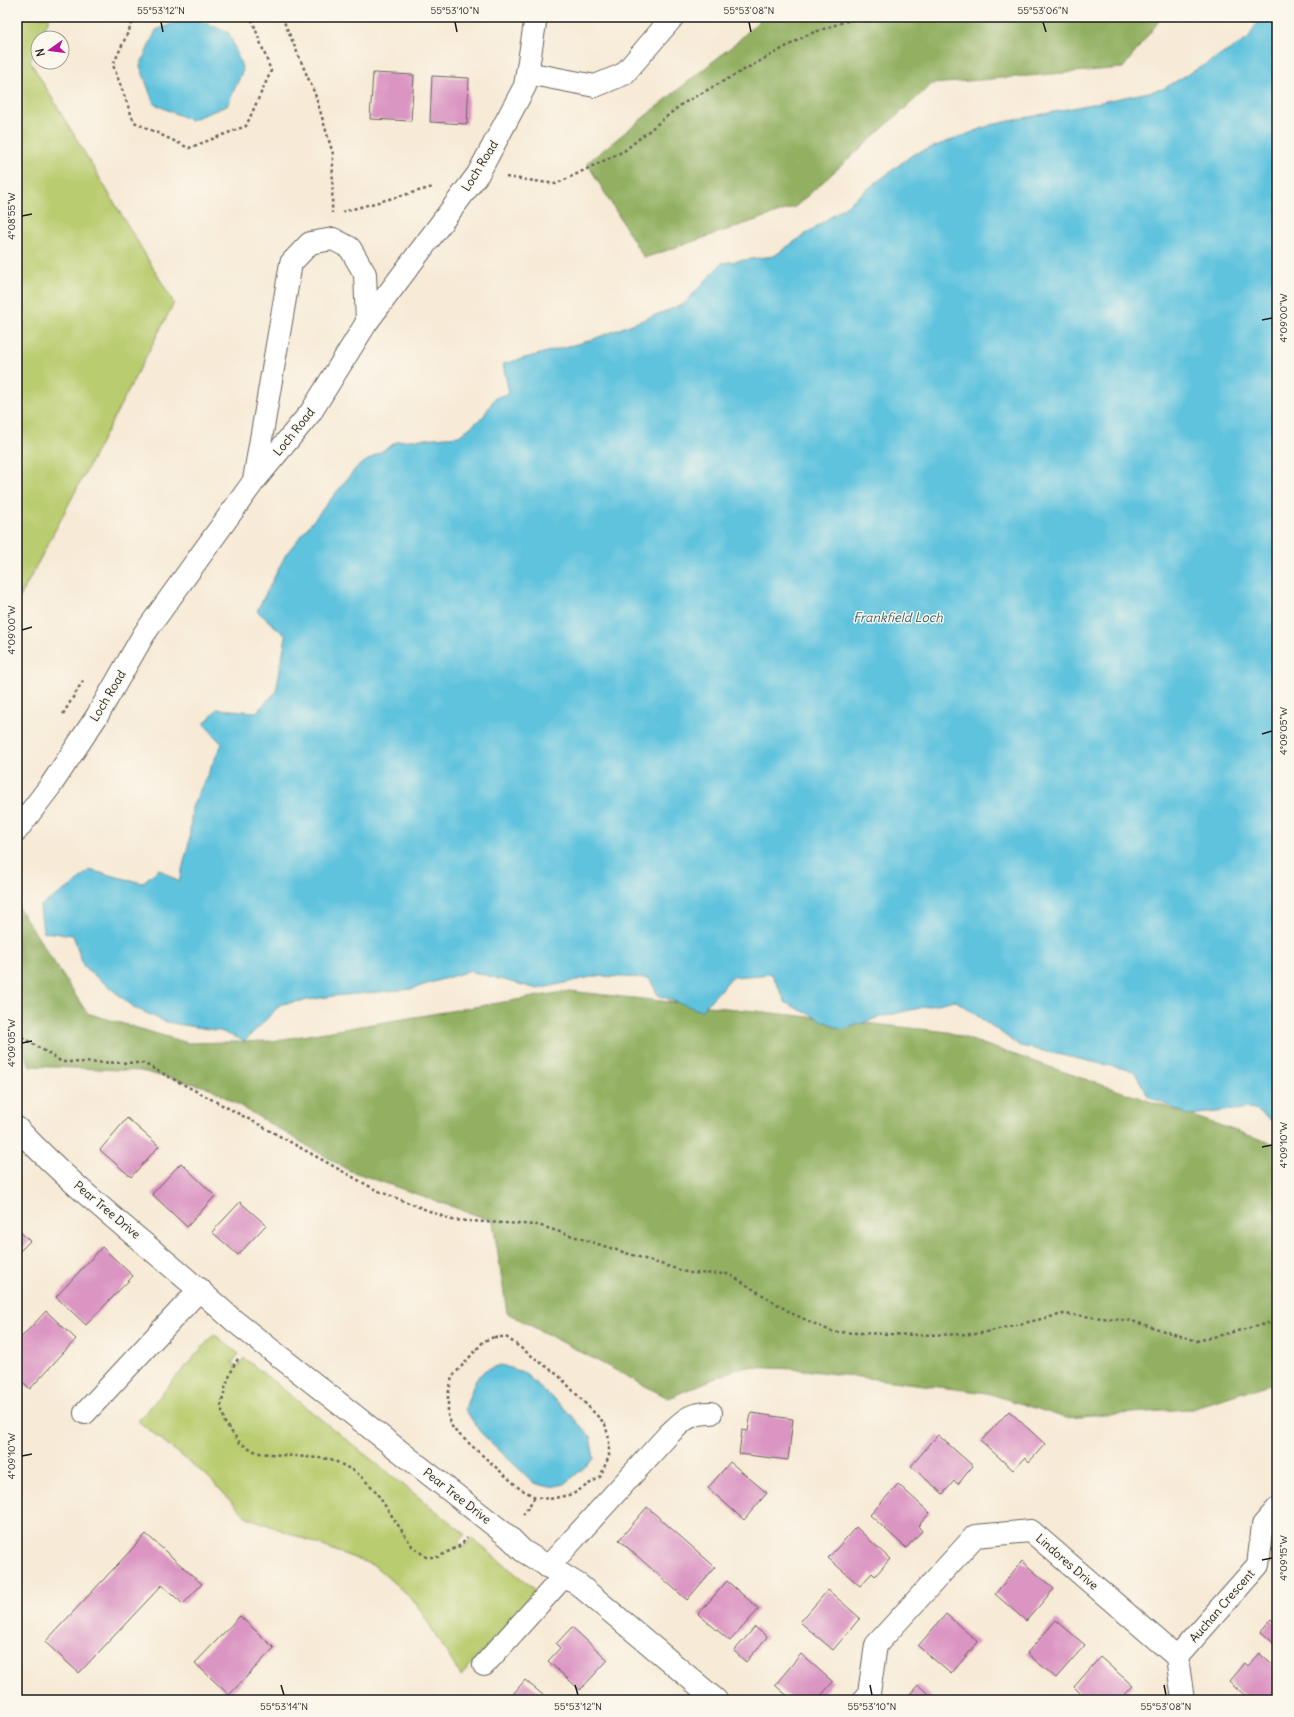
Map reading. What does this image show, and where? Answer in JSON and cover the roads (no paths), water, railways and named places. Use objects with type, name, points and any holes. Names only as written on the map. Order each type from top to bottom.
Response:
[{"type":"street","name":"Loch Road","points":[[17,830],[51,785],[97,716],[144,634],[254,481],[311,412],[367,322],[478,174],[525,86],[536,17]]},
{"type":"street","points":[[527,73],[595,86],[624,74],[672,17]]},
{"type":"street","points":[[254,481],[290,263],[310,242],[333,239],[350,248],[365,274],[367,322]]},
{"type":"street","name":"Pear Tree Drive","points":[[17,1128],[45,1158],[200,1289],[233,1320],[509,1537],[523,1551],[579,1585],[716,1700]]},
{"type":"street","points":[[85,1413],[200,1289]]},
{"type":"street","points":[[484,1664],[556,1572],[664,1440],[685,1418],[698,1413],[711,1413]]},
{"type":"street","name":"Auchan Crescent","points":[[1177,1657],[1258,1565],[1263,1525],[1277,1509]]},
{"type":"street","name":"Lindores Drive","points":[[863,1700],[869,1693],[876,1645],[975,1536],[1031,1531],[1177,1657]]},
{"type":"street","points":[[1177,1657],[1182,1700]]},
{"type":"water","points":[[192,17],[229,33],[243,70],[227,106],[190,120],[154,104],[140,66],[156,30]]},
{"type":"water","name":"Frankfield Loch","points":[[1260,17],[1277,17],[1277,1124],[1252,1108],[1188,1115],[1148,1096],[1134,1071],[1020,1046],[955,1000],[880,1017],[842,1030],[786,1003],[772,974],[732,977],[701,1011],[658,995],[649,978],[595,976],[538,989],[469,971],[411,989],[334,996],[281,1004],[245,1041],[220,1031],[166,1022],[135,1008],[84,967],[73,935],[43,932],[40,906],[73,885],[89,870],[142,883],[159,869],[179,882],[189,842],[192,807],[222,744],[204,724],[217,709],[256,712],[276,692],[286,636],[257,611],[286,554],[357,467],[398,441],[459,436],[483,417],[495,398],[509,393],[503,364],[591,340],[684,304],[722,263],[774,256],[839,211],[912,155],[991,125],[1163,89],[1248,39]]},
{"type":"water","points":[[501,1365],[523,1372],[565,1409],[590,1436],[594,1459],[565,1484],[550,1487],[534,1483],[480,1432],[465,1409],[475,1381],[485,1370]]}]
